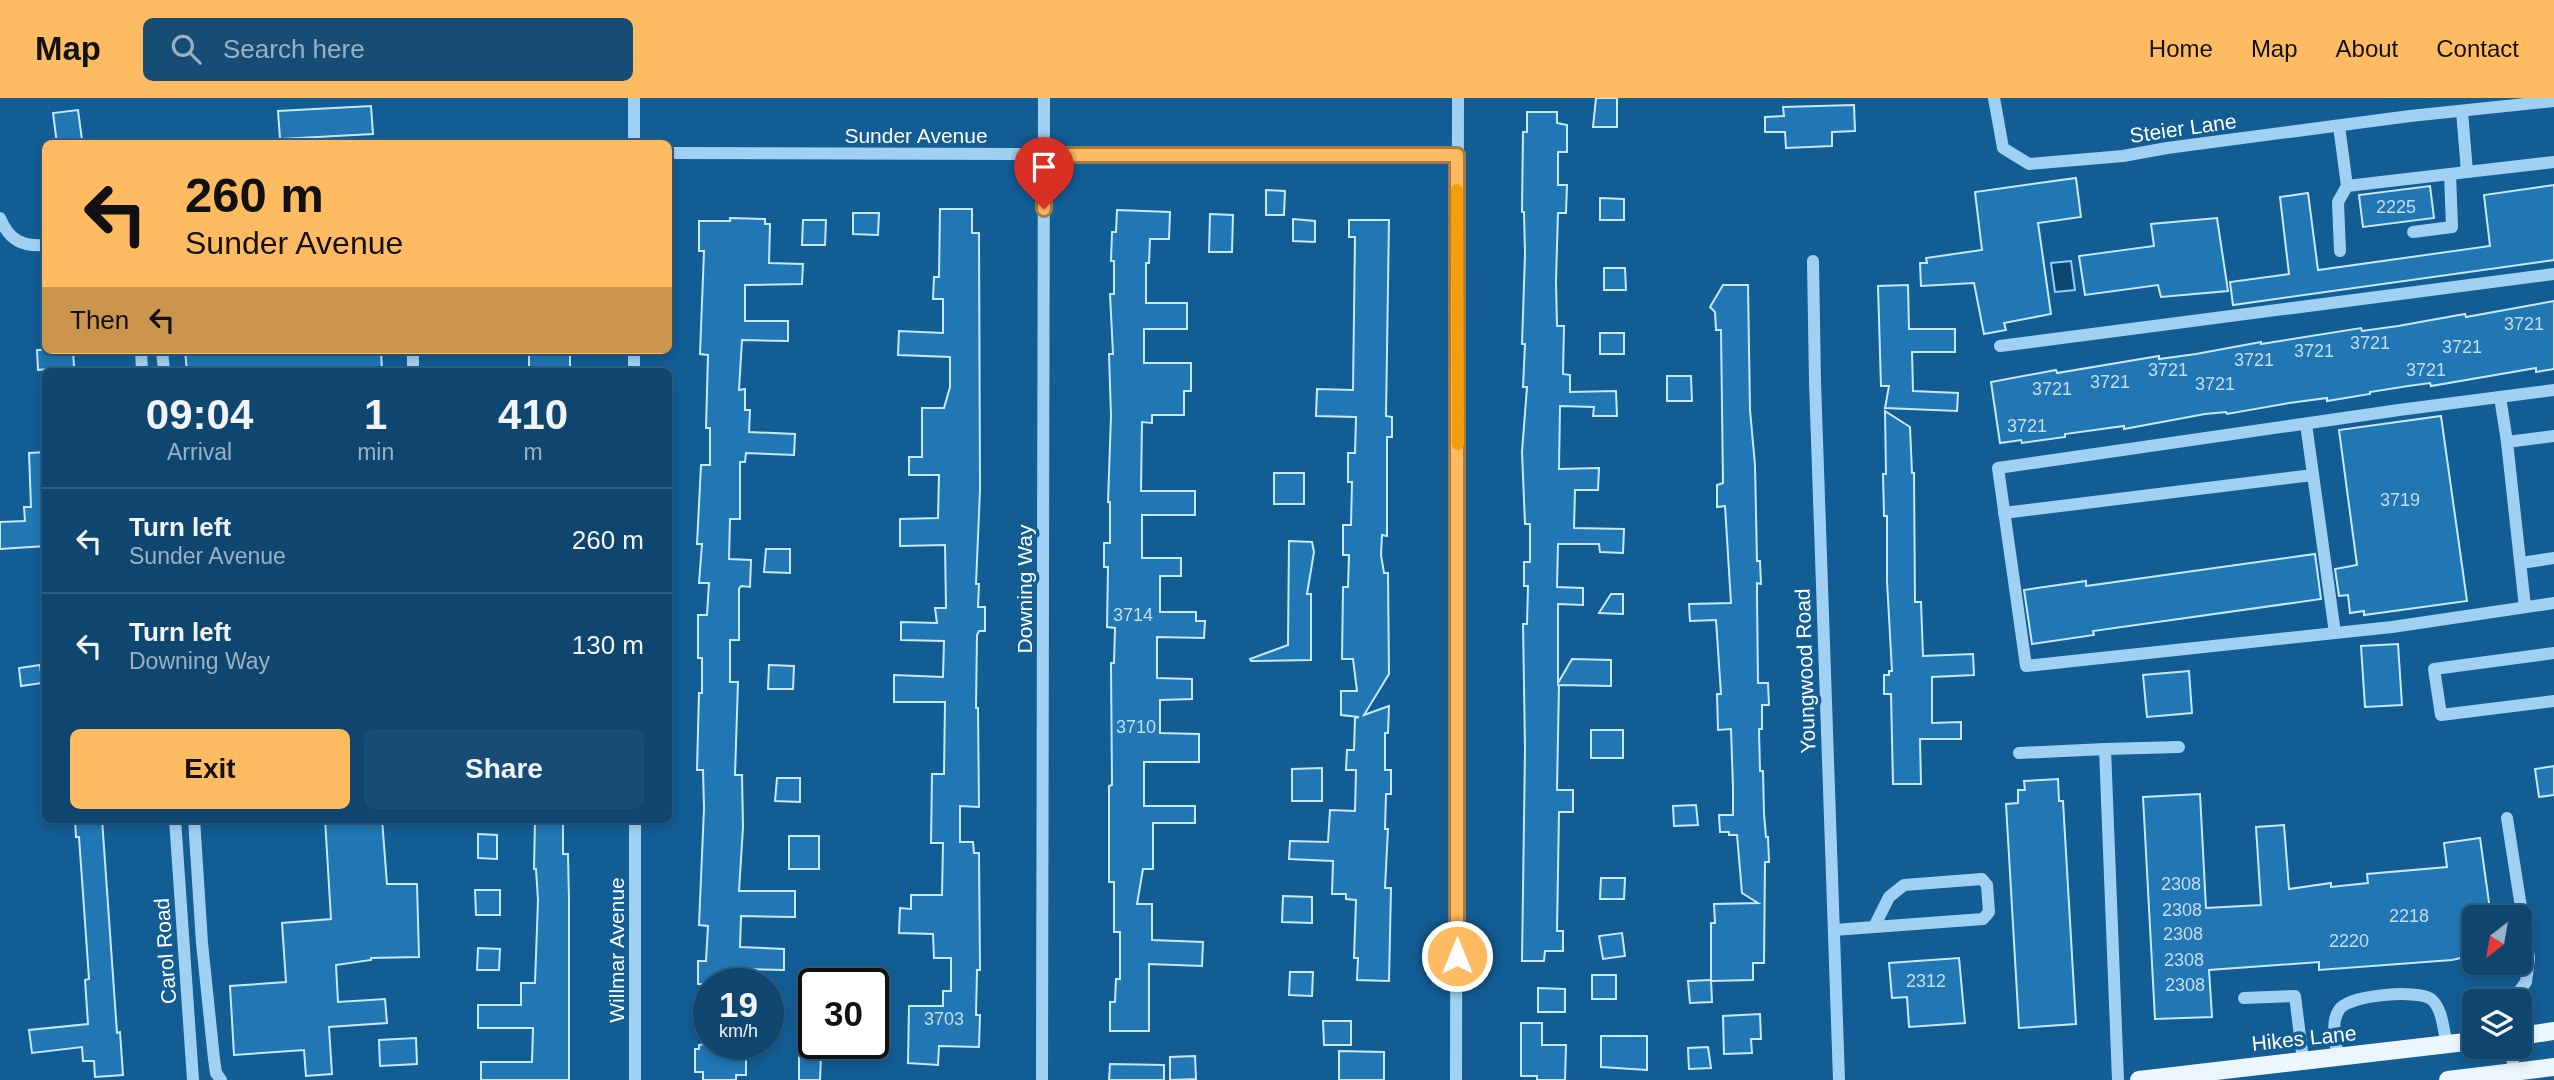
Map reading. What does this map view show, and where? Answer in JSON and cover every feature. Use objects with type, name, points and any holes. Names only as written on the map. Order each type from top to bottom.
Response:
[{"type":"main road","points":[[2532,1034],[2554,1031]]},
{"type":"main road","name":"Hikes Lane","points":[[2139,1080],[2462,1042]]},
{"type":"main road","points":[[2448,1080],[2554,1067]]},
{"type":"street","points":[[634,98],[634,140]]},
{"type":"street","name":"Downing Way","points":[[1042,1080],[1044,98]]},
{"type":"street","points":[[1456,1080],[1458,98]]},
{"type":"street","name":"Steier Lane","points":[[1994,98],[2003,148],[2029,163],[2109,157],[2554,101]]},
{"type":"street","points":[[2462,111],[2467,172]]},
{"type":"street","points":[[2339,126],[2347,186],[2338,202],[2340,251]]},
{"type":"street","name":"Sunder Avenue","points":[[672,153],[1457,155]]},
{"type":"street","points":[[2347,186],[2554,162]]},
{"type":"street","points":[[2413,232],[2452,227],[2450,174]]},
{"type":"street","points":[[0,218],[6,232],[15,241],[24,245],[42,245]]},
{"type":"street","name":"Youngwood Road","points":[[1813,261],[1839,1080]]},
{"type":"street","points":[[2000,346],[2554,274]]},
{"type":"street","points":[[2554,390],[1998,468],[2026,666],[2335,633],[2554,603]]},
{"type":"street","points":[[2500,397],[2525,607]]},
{"type":"street","points":[[2306,424],[2335,633]]},
{"type":"street","points":[[2507,442],[2554,436]]},
{"type":"street","points":[[2004,513],[2313,475]]},
{"type":"street","points":[[2521,563],[2554,558]]},
{"type":"street","points":[[2554,653],[2434,669],[2441,715],[2554,701]]},
{"type":"street","points":[[2019,752],[2179,747]]},
{"type":"street","points":[[2105,749],[2118,1080]]},
{"type":"street","points":[[2507,818],[2529,958],[2526,982],[2521,989]]},
{"type":"street","name":"Carol Road","points":[[174,823],[193,1080]]},
{"type":"street","points":[[194,823],[212,1046],[216,1073],[221,1080]]},
{"type":"street","name":"Willmar Avenue","points":[[635,823],[635,1080]]},
{"type":"street","points":[[1833,930],[1874,927],[1983,919],[1989,912],[1987,885],[1982,879],[1904,885],[1889,897],[1874,927]]},
{"type":"street","points":[[2338,1057],[2334,1031],[2339,1009],[2345,1003],[2373,997],[2421,994],[2430,998],[2439,1010],[2447,1044]]},
{"type":"street","points":[[2244,999],[2295,996],[2303,1060]]},
{"type":"street","points":[[2512,1059],[2514,1072]]},
{"type":"water","points":[[2071,261],[2075,290],[2055,292],[2051,263]]},
{"type":"building","points":[[1596,98],[1617,98],[1617,127],[1593,127]]},
{"type":"building","points":[[1854,105],[1855,131],[1832,132],[1832,146],[1786,148],[1785,132],[1765,132],[1765,117],[1784,116],[1783,107]]},
{"type":"building","points":[[371,106],[373,134],[280,139],[278,111]]},
{"type":"building","points":[[78,110],[82,140],[56,140],[53,113]]},
{"type":"building","points":[[1527,112],[1557,112],[1557,123],[1567,125],[1567,152],[1558,152],[1558,185],[1567,185],[1566,213],[1558,213],[1556,281],[1557,326],[1564,326],[1563,374],[1570,375],[1570,392],[1616,391],[1617,416],[1593,416],[1594,407],[1560,406],[1559,469],[1599,468],[1598,490],[1575,490],[1574,528],[1624,529],[1623,553],[1600,552],[1599,544],[1558,544],[1557,587],[1583,588],[1583,605],[1558,604],[1558,683],[1572,659],[1611,660],[1611,686],[1559,685],[1557,790],[1573,790],[1573,812],[1559,812],[1557,931],[1563,931],[1563,951],[1545,951],[1544,961],[1522,961],[1525,749],[1523,624],[1527,624],[1528,586],[1524,586],[1524,562],[1530,562],[1530,524],[1525,524],[1522,452],[1527,387],[1523,387],[1525,254],[1522,212],[1523,132],[1527,132]]},
{"type":"building","points":[[2076,178],[2081,217],[2038,223],[2051,314],[2004,323],[2006,330],[1984,334],[1974,283],[1921,286],[1920,263],[1927,263],[1926,258],[1982,250],[1975,192]]},
{"type":"building","points":[[2554,185],[2554,260],[2233,305],[2230,282],[2289,274],[2280,197],[2308,193],[2318,270],[2490,246],[2484,195]]},
{"type":"building","points":[[2430,186],[2434,218],[2363,227],[2359,195]]},
{"type":"building","points":[[1266,190],[1285,191],[1284,215],[1266,215]]},
{"type":"building","points":[[1600,198],[1624,199],[1624,220],[1600,220]]},
{"type":"building","points":[[940,209],[972,209],[972,233],[979,233],[980,490],[976,584],[979,584],[978,607],[985,607],[985,631],[979,631],[977,635],[979,807],[960,806],[960,842],[973,842],[974,853],[979,853],[980,970],[977,970],[976,1015],[980,1015],[979,1047],[939,1046],[938,1065],[908,1063],[909,1006],[943,1006],[943,991],[951,991],[951,958],[934,958],[933,934],[899,933],[900,908],[911,909],[911,895],[942,895],[943,843],[931,843],[932,774],[944,774],[945,702],[894,702],[894,675],[943,677],[944,641],[901,640],[901,622],[937,623],[935,608],[946,608],[945,545],[900,546],[900,519],[938,518],[939,475],[909,475],[909,457],[922,457],[922,408],[944,408],[950,387],[950,357],[898,355],[899,331],[943,333],[943,299],[933,299],[934,277],[939,277]]},
{"type":"building","points":[[1117,210],[1170,212],[1169,239],[1150,239],[1149,263],[1146,263],[1146,303],[1187,303],[1187,329],[1144,329],[1144,363],[1191,363],[1191,391],[1184,391],[1184,415],[1152,415],[1152,423],[1142,422],[1141,491],[1195,491],[1195,515],[1142,515],[1142,558],[1181,558],[1181,576],[1160,576],[1160,612],[1196,612],[1196,621],[1205,621],[1204,638],[1157,637],[1157,678],[1192,679],[1192,699],[1160,700],[1160,733],[1199,734],[1199,762],[1144,762],[1144,806],[1195,806],[1195,823],[1153,823],[1153,869],[1143,869],[1137,904],[1152,904],[1152,940],[1203,942],[1202,966],[1149,964],[1149,1031],[1110,1031],[1110,1002],[1115,1002],[1116,979],[1120,979],[1120,932],[1114,932],[1114,882],[1109,882],[1109,786],[1112,785],[1111,663],[1114,663],[1115,628],[1107,627],[1108,567],[1104,567],[1104,543],[1110,543],[1109,354],[1113,354],[1110,294],[1114,294],[1112,232],[1116,232]]},
{"type":"building","points":[[853,213],[879,213],[878,235],[853,234]]},
{"type":"building","points":[[1210,214],[1233,215],[1232,252],[1209,252]]},
{"type":"building","points":[[730,218],[765,219],[765,224],[770,224],[769,263],[803,264],[802,284],[745,285],[745,321],[788,321],[788,341],[742,340],[739,390],[745,389],[745,410],[750,410],[749,432],[795,434],[794,455],[746,453],[745,462],[740,462],[740,519],[730,519],[729,559],[751,560],[750,587],[741,586],[739,589],[739,640],[730,640],[730,682],[738,682],[735,775],[742,775],[743,827],[739,891],[795,891],[795,917],[741,916],[740,947],[784,949],[784,968],[698,968],[698,961],[706,961],[708,926],[699,925],[704,808],[703,770],[697,770],[699,693],[702,693],[702,658],[698,658],[698,615],[707,615],[709,583],[699,583],[702,544],[697,544],[701,465],[710,465],[710,428],[706,428],[708,355],[700,354],[704,251],[699,251],[699,221],[730,221]]},
{"type":"building","points":[[2217,218],[2228,291],[2161,297],[2158,285],[2085,295],[2079,256],[2154,246],[2151,224]]},
{"type":"building","points":[[1293,219],[1315,221],[1315,242],[1293,241]]},
{"type":"building","points":[[803,220],[826,220],[825,245],[802,245]]},
{"type":"building","points":[[1349,220],[1389,220],[1386,416],[1392,417],[1392,437],[1387,437],[1387,536],[1382,535],[1381,555],[1384,573],[1388,573],[1389,674],[1364,715],[1389,706],[1388,733],[1385,733],[1385,770],[1391,770],[1391,794],[1386,794],[1385,829],[1388,829],[1385,888],[1391,888],[1389,981],[1357,980],[1358,958],[1354,958],[1356,900],[1346,899],[1346,894],[1332,894],[1333,861],[1289,859],[1290,841],[1328,842],[1330,810],[1355,811],[1356,770],[1346,770],[1347,750],[1354,750],[1355,718],[1359,717],[1341,715],[1341,691],[1357,691],[1353,659],[1342,659],[1343,587],[1348,587],[1349,555],[1343,555],[1343,525],[1351,525],[1352,482],[1348,482],[1348,453],[1355,453],[1356,417],[1316,416],[1317,389],[1353,390],[1355,237],[1349,237]]},
{"type":"building","points":[[1604,268],[1625,268],[1626,290],[1604,290]]},
{"type":"building","points":[[1723,285],[1748,285],[1750,410],[1755,465],[1757,561],[1760,561],[1761,584],[1757,583],[1758,683],[1768,683],[1769,705],[1762,705],[1762,729],[1759,729],[1760,771],[1763,771],[1769,862],[1765,862],[1764,963],[1753,963],[1753,980],[1711,981],[1711,923],[1715,923],[1714,904],[1758,903],[1742,893],[1737,835],[1720,832],[1719,815],[1733,815],[1733,788],[1731,729],[1718,730],[1717,694],[1721,694],[1716,620],[1690,621],[1689,604],[1731,603],[1725,506],[1717,507],[1717,485],[1723,483],[1721,330],[1716,330],[1715,312],[1710,307]]},
{"type":"building","points":[[1908,285],[1909,329],[1955,329],[1955,352],[1912,352],[1913,391],[1958,393],[1957,411],[1885,408],[1889,386],[1881,386],[1878,286]]},
{"type":"building","points":[[2554,301],[2554,369],[2536,372],[2536,368],[2431,386],[2430,383],[2370,392],[2327,401],[2327,398],[2227,414],[2205,414],[2124,429],[2124,426],[2022,443],[2021,440],[2000,443],[1991,382],[2056,370],[2057,373],[2159,356],[2159,359],[2196,354],[2361,328],[2362,331],[2465,314],[2466,317]]},
{"type":"building","points":[[1600,333],[1624,333],[1624,354],[1600,354]]},
{"type":"building","points":[[37,350],[42,350],[42,354],[73,354],[74,367],[38,370]]},
{"type":"building","points":[[185,354],[381,354],[382,368],[187,368]]},
{"type":"building","points":[[529,354],[570,354],[570,368],[529,368]]},
{"type":"building","points":[[1667,376],[1691,376],[1692,401],[1667,401]]},
{"type":"building","points":[[1885,411],[1910,427],[1914,473],[1915,602],[1921,602],[1923,656],[1973,654],[1974,675],[1932,677],[1932,723],[1961,722],[1961,739],[1920,739],[1921,784],[1893,784],[1891,694],[1884,694],[1884,675],[1889,675],[1889,671],[1892,671],[1887,516],[1884,516]]},
{"type":"building","points":[[2441,416],[2467,601],[2364,615],[2364,611],[2350,613],[2348,595],[2339,596],[2335,569],[2357,565],[2339,430]]},
{"type":"building","points":[[42,452],[42,546],[0,549],[0,522],[25,521],[24,507],[31,507],[29,453]]},
{"type":"building","points":[[1274,473],[1304,473],[1304,504],[1274,504]]},
{"type":"building","points":[[1289,541],[1312,542],[1314,552],[1307,594],[1311,594],[1311,660],[1251,661],[1250,659],[1288,645]]},
{"type":"building","points":[[766,549],[790,549],[790,573],[764,572]]},
{"type":"building","points":[[2315,554],[2321,599],[2093,631],[2094,635],[2032,644],[2024,590],[2086,581],[2086,586]]},
{"type":"building","points":[[1611,594],[1623,594],[1623,614],[1599,613]]},
{"type":"building","points":[[2398,644],[2402,705],[2365,707],[2361,646]]},
{"type":"building","points":[[40,665],[42,683],[21,686],[19,668]]},
{"type":"building","points":[[769,665],[794,666],[793,689],[768,689]]},
{"type":"building","points":[[2189,671],[2192,713],[2147,717],[2143,675]]},
{"type":"building","points":[[1591,730],[1623,730],[1623,758],[1591,758]]},
{"type":"building","points":[[2554,766],[2554,795],[2539,797],[2535,769]]},
{"type":"building","points":[[1322,768],[1322,801],[1292,801],[1292,769]]},
{"type":"building","points":[[777,778],[800,778],[800,802],[775,801]]},
{"type":"building","points":[[2058,779],[2059,801],[2063,801],[2076,1024],[2019,1028],[2006,804],[2018,803],[2018,790],[2025,790],[2024,781]]},
{"type":"building","points":[[2200,794],[2206,908],[2261,905],[2256,827],[2284,825],[2289,889],[2331,883],[2331,887],[2368,883],[2367,874],[2447,867],[2444,843],[2480,838],[2489,905],[2462,905],[2462,958],[2319,970],[2319,962],[2209,970],[2212,1017],[2155,1019],[2143,797]]},
{"type":"building","points":[[1696,805],[1698,825],[1674,826],[1673,806]]},
{"type":"building","points":[[75,823],[102,823],[117,1033],[120,1032],[123,1075],[95,1077],[94,1061],[83,1061],[82,1047],[32,1053],[29,1030],[88,1024],[85,980],[89,979],[79,837],[76,837]]},
{"type":"building","points":[[325,823],[382,823],[387,884],[417,884],[419,957],[371,958],[336,965],[338,1002],[385,999],[387,1023],[329,1027],[332,1074],[306,1076],[304,1050],[234,1055],[230,986],[286,982],[282,923],[331,919]]},
{"type":"building","points":[[535,823],[563,823],[563,854],[568,854],[569,1080],[481,1080],[481,1062],[532,1062],[533,1028],[478,1028],[478,1005],[521,1005],[521,983],[535,983],[538,900],[534,869]]},
{"type":"building","points":[[478,834],[497,835],[497,859],[478,858]]},
{"type":"building","points":[[789,836],[819,836],[819,869],[789,869]]},
{"type":"building","points":[[1601,878],[1625,878],[1624,899],[1600,899]]},
{"type":"building","points":[[475,890],[500,890],[500,915],[476,915]]},
{"type":"building","points":[[1283,896],[1312,897],[1312,923],[1282,922]]},
{"type":"building","points":[[1622,933],[1625,956],[1603,959],[1599,936]]},
{"type":"building","points":[[478,948],[500,949],[499,970],[477,970]]},
{"type":"building","points":[[1959,958],[1965,1023],[1909,1027],[1907,997],[1892,998],[1889,963]]},
{"type":"building","points":[[1290,972],[1313,972],[1312,996],[1289,995]]},
{"type":"building","points":[[1592,975],[1616,975],[1616,999],[1592,999]]},
{"type":"building","points":[[1711,980],[1712,1002],[1690,1003],[1688,981]]},
{"type":"building","points":[[1538,988],[1565,989],[1565,1012],[1538,1012]]},
{"type":"building","points":[[1760,1014],[1761,1039],[1751,1039],[1752,1053],[1724,1054],[1723,1016]]},
{"type":"building","points":[[1323,1021],[1351,1021],[1351,1045],[1324,1045]]},
{"type":"building","points":[[1521,1023],[1542,1023],[1542,1045],[1566,1045],[1565,1080],[1537,1080],[1537,1076],[1521,1076]]},
{"type":"building","points":[[1601,1036],[1647,1036],[1647,1070],[1601,1067]]},
{"type":"building","points":[[416,1038],[417,1064],[380,1066],[379,1040]]},
{"type":"building","points":[[1708,1047],[1711,1068],[1689,1069],[1688,1048]]},
{"type":"building","points":[[1339,1051],[1384,1052],[1384,1080],[1339,1080]]},
{"type":"building","points":[[1195,1056],[1196,1079],[1170,1080],[1170,1057]]},
{"type":"building","points":[[695,1059],[746,1059],[746,1075],[736,1075],[736,1080],[703,1080],[703,1072],[695,1072]]},
{"type":"building","points":[[799,1059],[821,1059],[820,1080],[799,1080]]},
{"type":"building","points":[[1110,1064],[1164,1065],[1164,1080],[1109,1080]]},
{"type":"slow traffic","points":[[1457,190],[1458,444]]},
{"type":"route","points":[[1044,209],[1044,155],[1457,155],[1457,956]]}]
